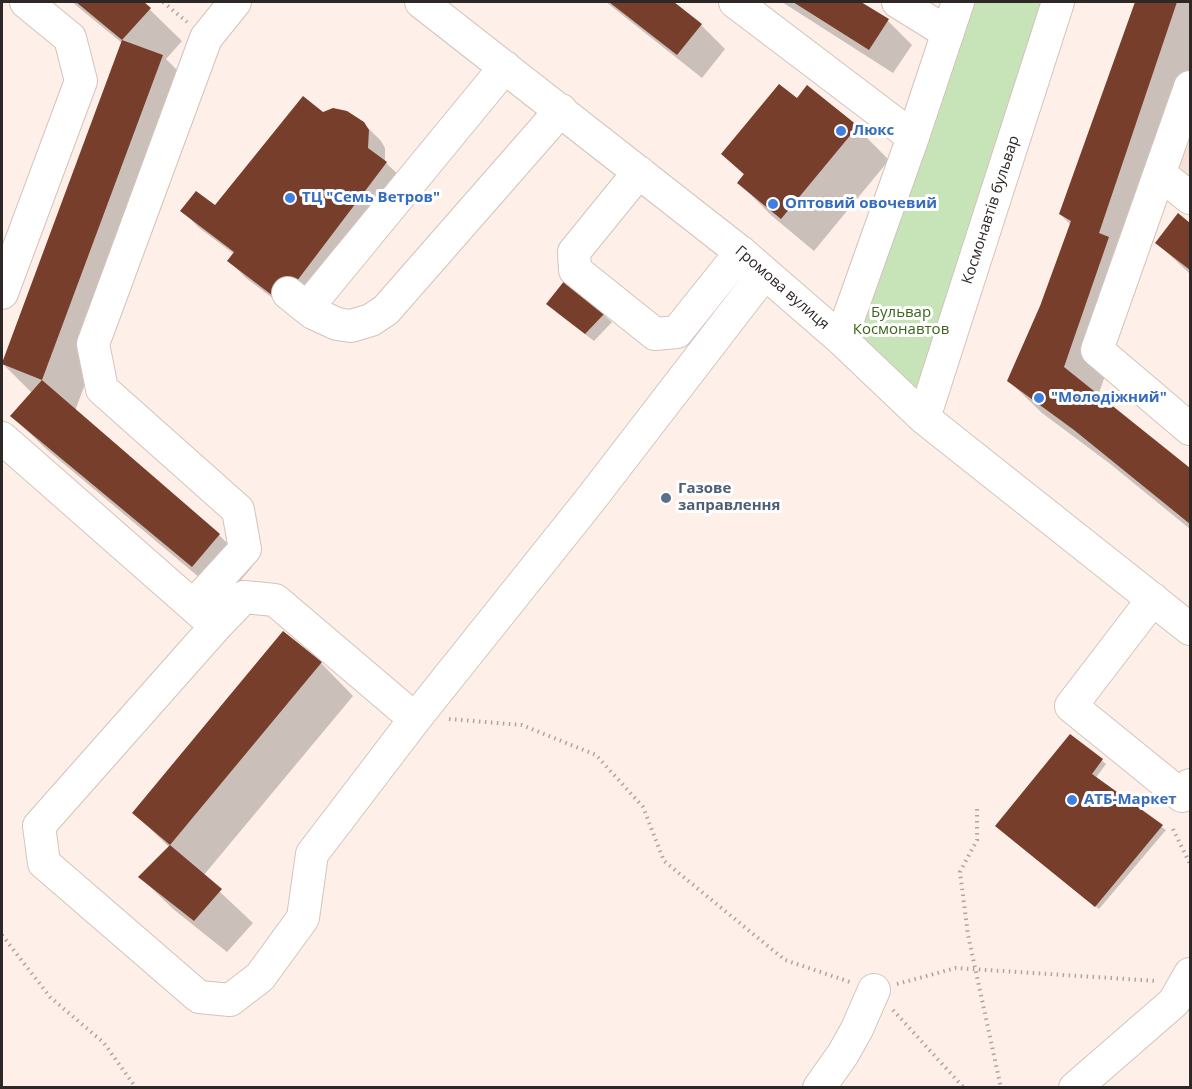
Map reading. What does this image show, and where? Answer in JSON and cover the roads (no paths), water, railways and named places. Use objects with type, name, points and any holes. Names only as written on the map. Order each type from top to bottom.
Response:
[{"type":"street","points":[[2,293],[81,81],[70,38],[26,2]]},
{"type":"street","points":[[235,2],[206,38],[93,344],[102,389],[238,510],[245,549],[204,616],[39,826],[44,863],[199,997],[230,1000],[260,977],[303,918],[312,855],[415,719],[590,500],[764,274]]},
{"type":"street","name":"Громова вулиця","points":[[421,2],[741,252],[842,339],[924,418],[1191,629]]},
{"type":"street","points":[[735,2],[913,137]]},
{"type":"street","points":[[898,2],[948,33]]},
{"type":"street","points":[[842,339],[958,2]]},
{"type":"street","name":"Космонавтів бульвар","points":[[924,418],[1059,2]]},
{"type":"street","points":[[505,67],[297,301],[327,321],[351,326],[371,320],[386,310],[561,111]]},
{"type":"street","points":[[1191,87],[1097,350],[1191,429]]},
{"type":"street","points":[[639,172],[574,252],[575,270],[655,334],[676,333],[741,252]]},
{"type":"street","points":[[1160,174],[1191,198]]},
{"type":"street","points":[[2,438],[204,616]]},
{"type":"street","points":[[204,616],[244,597],[275,600],[415,719]]},
{"type":"street","points":[[1153,600],[1071,706],[1182,796],[1191,785]]},
{"type":"street","points":[[1075,1088],[1174,1002],[1188,978]]},
{"type":"street","points":[[819,1088],[853,1037],[874,990]]},
{"type":"place","name":"Люкс","points":[[841,131]]},
{"type":"place","name":"ТЦ \"Семь Ветров\"","points":[[290,198]]},
{"type":"place","name":"Оптовий овочевий","points":[[773,204]]},
{"type":"place","name":"\"Молодіжний\"","points":[[1039,398]]},
{"type":"place","name":"Газове заправлення","points":[[666,498]]},
{"type":"place","name":"АТБ-Маркет","points":[[1072,800]]},
{"type":"park label","name":"Бульвар Космонавтов","points":[[901,322]]}]
